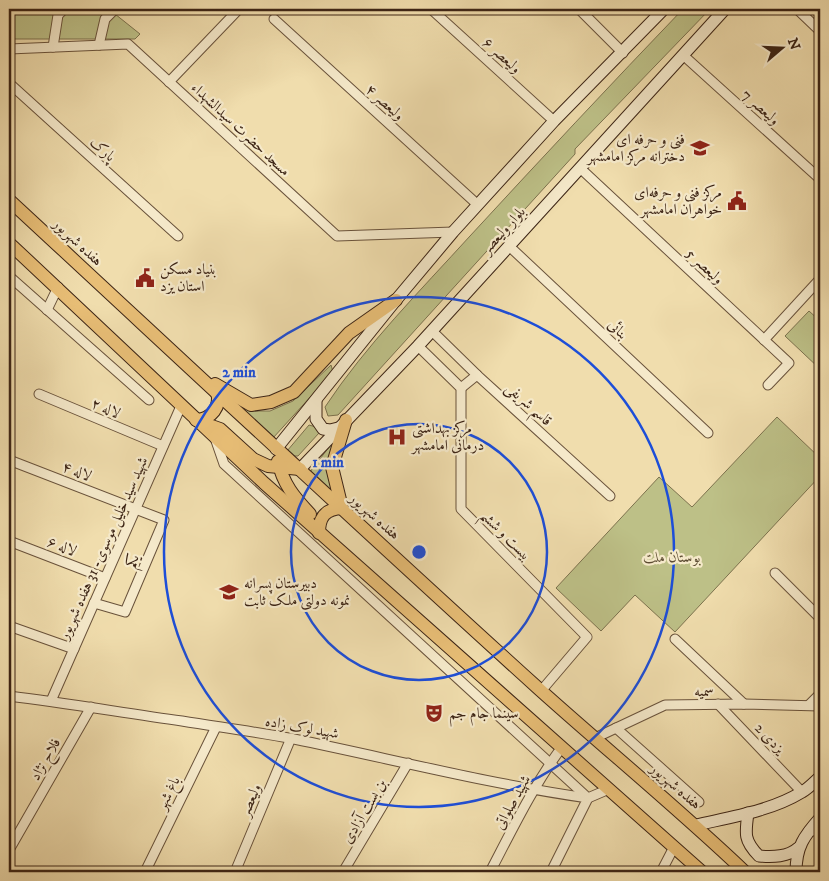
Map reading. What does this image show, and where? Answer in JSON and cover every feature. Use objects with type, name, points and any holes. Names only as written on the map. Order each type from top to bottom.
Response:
[{"type":"main road","points":[[320,532],[311,515],[291,494],[284,482],[276,449],[453,232],[554,121],[623,53],[664,9]]},
{"type":"main road","name":"بلوار ولیعصر","points":[[300,469],[432,331],[726,9]]},
{"type":"main road","name":"هفده شهریور","points":[[9,200],[276,449],[541,690],[696,825],[745,872]]},
{"type":"main road","points":[[9,243],[58,287],[215,438],[702,872]]},
{"type":"main road","points":[[194,371],[251,404],[272,402],[294,392],[350,333],[396,300]]},
{"type":"main road","points":[[196,420],[202,420],[213,414],[218,404],[217,392]]},
{"type":"main road","points":[[316,401],[316,419],[323,429],[330,430],[342,424]]},
{"type":"main road","points":[[196,420],[220,429],[254,459],[268,466],[300,469]]},
{"type":"main road","points":[[320,532],[319,524],[322,516],[334,508],[342,508],[332,467],[342,424]]},
{"type":"main road","points":[[696,825],[777,804],[802,792],[820,777]]},
{"type":"main road","points":[[748,813],[746,832],[748,845],[759,856],[774,857],[792,853],[815,831],[820,818]]},
{"type":"main road","points":[[796,872],[798,848]]},
{"type":"street","points":[[53,47],[58,15],[64,9]]},
{"type":"street","points":[[99,45],[106,19],[115,9]]},
{"type":"street","points":[[169,82],[239,9]]},
{"type":"street","name":"ولیعصر ۶","points":[[431,9],[554,121]]},
{"type":"street","points":[[579,9],[623,53]]},
{"type":"street","points":[[797,9],[820,31]]},
{"type":"street","name":"ولیعصر ۴","points":[[274,19],[478,205]]},
{"type":"street","name":"مسجد حضرت سیدالشهداء","points":[[9,49],[128,44],[337,236],[453,232]]},
{"type":"street","name":"ولیعصر 7","points":[[683,55],[820,179]]},
{"type":"street","name":"پارک","points":[[9,83],[178,236]]},
{"type":"street","name":"ولیعصر 5","points":[[580,168],[789,364],[768,385]]},
{"type":"street","name":"بنائی","points":[[509,246],[708,433]]},
{"type":"street","points":[[9,276],[149,400]]},
{"type":"street","points":[[764,340],[820,279]]},
{"type":"street","points":[[47,310],[58,287]]},
{"type":"street","name":"قاسم شریفی","points":[[432,331],[477,375],[610,496]]},
{"type":"street","points":[[418,346],[461,388],[477,375]]},
{"type":"street","name":"بیست و ششم","points":[[461,388],[461,509],[587,637],[541,690]]},
{"type":"street","name":"لاله ۲","points":[[39,394],[163,446]]},
{"type":"street","name":"شهید سید خلیل موسوی- 31 هفده شهریور","points":[[51,701],[181,406]]},
{"type":"street","points":[[215,438],[224,464],[588,798]]},
{"type":"street","name":"لاله ۴","points":[[9,460],[136,508]]},
{"type":"street","name":"یکم","points":[[94,603],[125,612],[164,520],[136,508]]},
{"type":"street","name":"لاله ۶","points":[[9,541],[105,578]]},
{"type":"street","points":[[338,568],[347,557]]},
{"type":"street","points":[[775,574],[820,618]]},
{"type":"street","points":[[9,626],[74,649]]},
{"type":"street","points":[[675,639],[744,704]]},
{"type":"street","points":[[809,705],[820,694]]},
{"type":"street","name":"شهید لوک زاده","points":[[9,696],[291,738],[534,790],[588,798]]},
{"type":"street","name":"یزدی 2","points":[[718,704],[802,792]]},
{"type":"street","name":"سمیه","points":[[595,738],[665,705],[744,704],[820,706]]},
{"type":"street","name":"فلاح نژاد","points":[[9,850],[91,707]]},
{"type":"street","name":"باغ شهر","points":[[145,872],[216,727]]},
{"type":"street","points":[[616,728],[699,802]]},
{"type":"street","name":"ولیعصر","points":[[235,872],[291,738]]},
{"type":"street","name":"شهید صلواتی","points":[[490,872],[534,790],[562,747]]},
{"type":"street","name":"بن بست آزادی","points":[[343,872],[408,763]]},
{"type":"street","points":[[551,872],[588,798],[609,789]]},
{"type":"street","points":[[661,872],[674,847]]},
{"type":"green space","points":[[9,9],[110,9],[140,34],[135,39],[9,39]]},
{"type":"green space","points":[[683,9],[710,9],[575,149],[575,154],[338,415],[328,416],[325,407],[358,362],[394,319]]},
{"type":"green space","points":[[809,311],[820,321],[820,369],[785,336]]},
{"type":"green space","points":[[331,365],[333,372],[273,438],[230,399],[250,411],[270,411],[293,401]]},
{"type":"green space","name":"بوستان ملت","points":[[777,417],[820,458],[820,476],[675,632],[635,595],[601,631],[556,588],[659,477],[692,507]]},
{"type":"green space","points":[[309,425],[316,427],[319,433],[298,456],[291,456],[287,451]]},
{"type":"green space","points":[[336,438],[337,497],[310,472]]},
{"type":"place","name":"فنی و حرفه ای دخترانه مرکز امامشهر","points":[[700,148]]},
{"type":"place","name":"مرکز فنی و حرفه‌ای خواهران امامشهر","points":[[737,201]]},
{"type":"place","name":"بنیاد مسکن استان یزد","points":[[145,278]]},
{"type":"place","name":"مرکز بهداشتی درمانی امامشهر","points":[[397,437]]},
{"type":"place","name":"دبیرستان پسرانه نمونه دولتی ملک ثابت","points":[[229,592]]},
{"type":"place","name":"سینما جام جم","points":[[434,713]]}]
